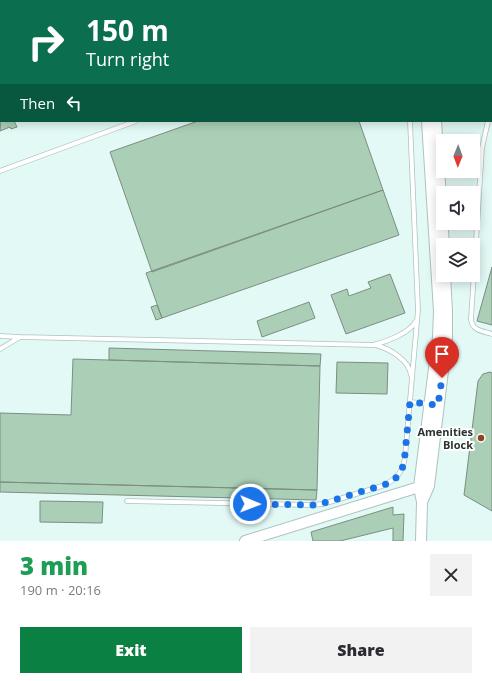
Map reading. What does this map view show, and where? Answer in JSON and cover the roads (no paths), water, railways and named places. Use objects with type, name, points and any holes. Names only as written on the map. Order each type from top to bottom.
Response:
[{"type":"street","points":[[426,122],[439,311],[434,405]]},
{"type":"street","points":[[436,122],[444,238]]},
{"type":"street","points":[[421,541],[422,502],[434,405],[446,338],[448,311],[446,282]]},
{"type":"street","points":[[246,541],[424,486]]},
{"type":"lane","points":[[0,171],[133,122]]},
{"type":"lane","points":[[127,501],[323,504],[390,483],[399,475],[404,464],[418,317],[410,122]]},
{"type":"lane","points":[[488,122],[482,148],[471,319],[472,325],[476,330],[492,334]]},
{"type":"lane","points":[[373,345],[388,341],[410,328],[414,325],[418,317]]},
{"type":"lane","points":[[0,336],[373,345],[384,347],[406,363],[411,372],[412,378]]},
{"type":"lane","points":[[0,349],[20,337]]},
{"type":"lane","points":[[410,402],[434,405]]},
{"type":"place","name":"Amenities Block","points":[[481,438]]}]
